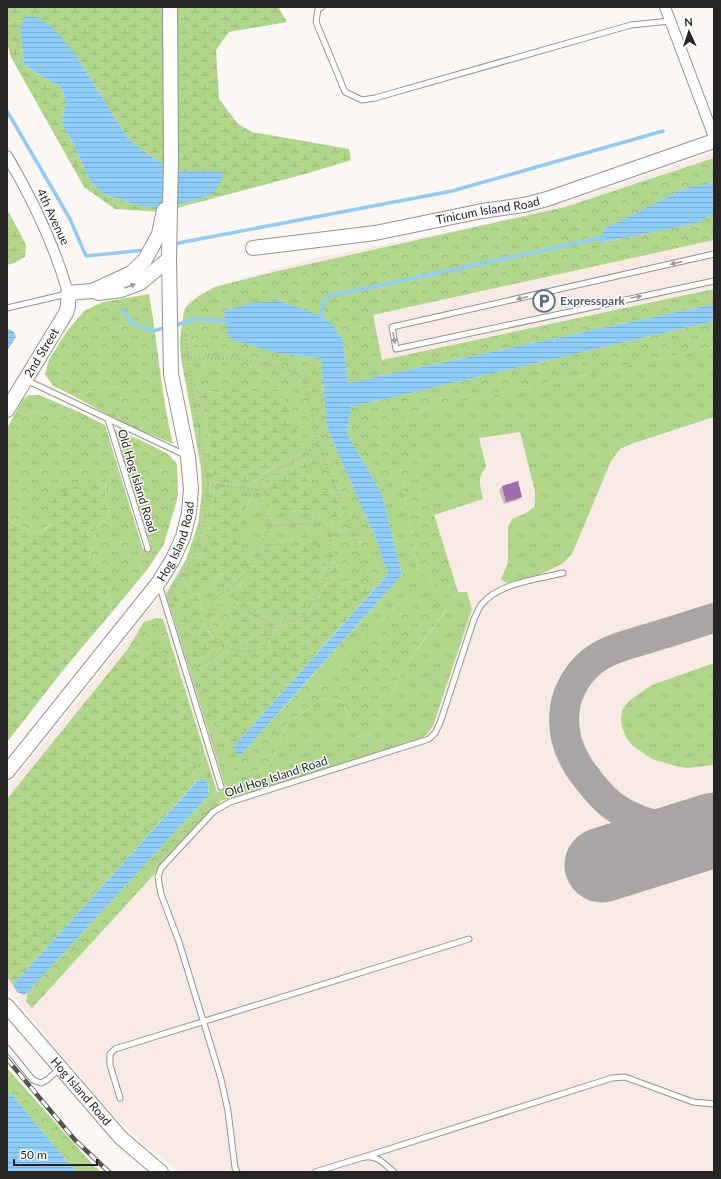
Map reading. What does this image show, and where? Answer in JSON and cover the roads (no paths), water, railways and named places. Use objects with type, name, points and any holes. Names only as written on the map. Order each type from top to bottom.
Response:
[{"type":"street","points":[[68,293],[92,291],[131,273],[146,260],[156,241],[163,219],[171,171],[170,7]]},
{"type":"street","points":[[665,7],[714,137]]},
{"type":"street","name":"Tinicum Island Road","points":[[253,248],[324,238],[375,233],[524,205],[560,195],[714,141]]},
{"type":"street","name":"4th Avenue","points":[[7,156],[43,222],[60,264],[68,293]]},
{"type":"street","name":"Hog Island Road","points":[[7,772],[159,582],[176,553],[186,525],[191,502],[188,457],[171,374],[169,256],[171,171]]},
{"type":"street","points":[[92,291],[98,293],[120,290],[140,283],[169,256]]},
{"type":"street","name":"2nd Street","points":[[7,410],[66,313],[68,306],[68,293]]},
{"type":"street","name":"Hog Island Road","points":[[7,1006],[121,1138],[161,1172]]},
{"type":"lane","points":[[322,7],[318,9],[316,22],[345,92],[362,100],[374,98],[632,25],[670,21]]},
{"type":"lane","points":[[714,254],[392,327],[396,349],[714,280]]},
{"type":"lane","points":[[7,308],[68,293]]},
{"type":"lane","points":[[25,379],[188,457]]},
{"type":"lane","name":"Old Hog Island Road","points":[[108,419],[148,549]]},
{"type":"lane","name":"Old Hog Island Road","points":[[237,1172],[235,1168],[223,1085],[204,1022],[161,894],[158,877],[161,868],[213,812],[230,802],[429,739],[435,733],[440,723],[474,619],[481,605],[492,595],[505,587],[564,573]]},
{"type":"lane","points":[[159,582],[221,787]]},
{"type":"lane","points":[[120,1098],[110,1065],[110,1054],[115,1049],[469,939]]},
{"type":"lane","points":[[7,1048],[33,1080],[37,1082],[41,1083],[47,1080],[60,1068]]},
{"type":"lane","points":[[314,1172],[612,1078],[625,1077],[693,1102],[714,1104]]},
{"type":"lane","points":[[364,1156],[376,1158],[394,1172]]},
{"type":"water","points":[[35,16],[52,27],[74,52],[129,140],[156,160],[183,171],[221,171],[223,178],[214,193],[196,200],[160,208],[137,205],[104,194],[90,181],[73,143],[62,124],[66,102],[62,88],[24,65],[20,27],[25,17]]},
{"type":"water","points":[[714,183],[714,213],[697,223],[599,243],[604,229],[685,188]]},
{"type":"water","points":[[279,301],[309,311],[331,322],[343,341],[348,383],[714,304],[714,321],[351,407],[347,434],[382,494],[402,575],[240,756],[235,753],[234,746],[388,574],[375,537],[327,428],[321,358],[278,353],[229,339],[224,311],[252,303]]},
{"type":"water","points":[[7,328],[14,332],[16,337],[7,351]]},
{"type":"water","points":[[199,779],[204,779],[208,784],[208,796],[28,992],[24,995],[17,992],[13,985]]},
{"type":"water","points":[[7,1091],[14,1097],[70,1165],[78,1172],[7,1172]]},
{"type":"waterway","points":[[7,111],[70,219],[86,256],[145,250]]},
{"type":"waterway","points":[[173,244],[452,191],[663,131]]},
{"type":"waterway","points":[[321,321],[323,302],[330,296],[605,237]]},
{"type":"waterway","points":[[123,310],[132,323],[153,331],[167,327]]},
{"type":"waterway","points":[[173,326],[195,319],[229,321]]},
{"type":"railway","points":[[7,1059],[75,1140],[109,1172]]},
{"type":"place","name":"Expresspark","points":[[544,301]]}]
